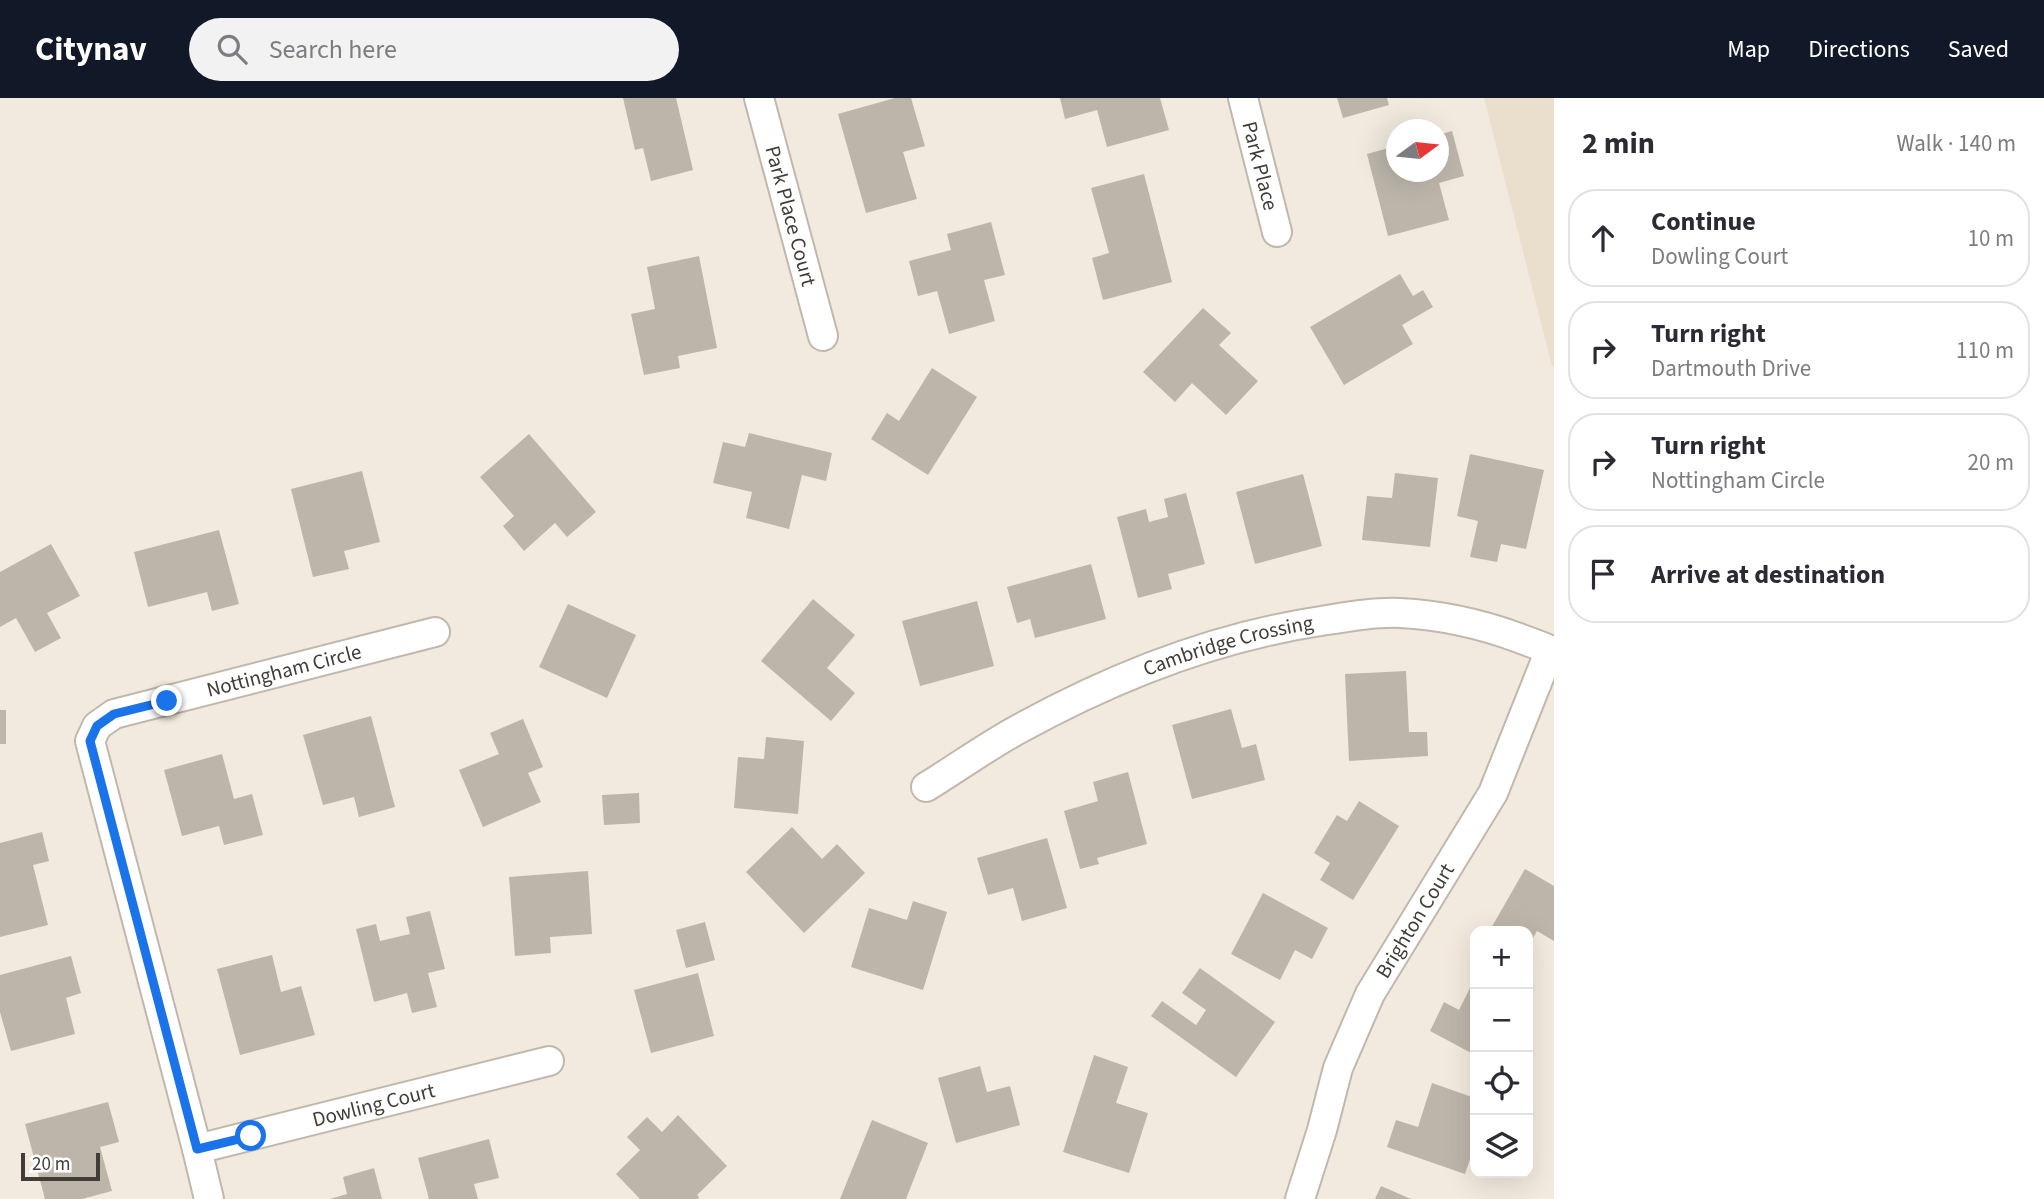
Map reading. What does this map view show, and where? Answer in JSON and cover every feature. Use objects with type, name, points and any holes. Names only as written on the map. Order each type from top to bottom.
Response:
[{"type":"street","name":"Park Place Court","points":[[760,98],[823,336]]},
{"type":"street","name":"Park Place","points":[[1243,98],[1277,232]]},
{"type":"street","name":"Cambridge Crossing","points":[[926,787],[1014,732],[1081,698],[1176,657],[1280,627],[1398,613],[1442,617],[1492,628],[1552,651]]},
{"type":"street","name":"Nottingham Circle","points":[[197,1149],[90,741],[97,726],[114,714],[435,632]]},
{"type":"street","name":"Brighton Court","points":[[1300,1199],[1338,1068],[1370,994],[1493,793],[1552,651]]},
{"type":"street","name":"Dowling Court","points":[[197,1149],[549,1061]]},
{"type":"street","points":[[197,1149],[209,1199]]},
{"type":"shaded area","points":[[1484,98],[1554,98],[1554,366],[1552,366]]},
{"type":"building","points":[[623,98],[676,98],[693,170],[651,181],[643,148],[635,150]]},
{"type":"building","points":[[895,98],[911,98],[925,146],[903,152],[917,199],[866,213],[838,114]]},
{"type":"building","points":[[1060,98],[1160,98],[1169,130],[1107,147],[1097,110],[1065,119]]},
{"type":"building","points":[[1337,98],[1387,98],[1389,105],[1343,118]]},
{"type":"building","points":[[1452,131],[1464,176],[1449,180],[1449,132]]},
{"type":"building","points":[[1386,149],[1386,182],[1443,182],[1439,183],[1449,220],[1388,236],[1367,154]]},
{"type":"building","points":[[1144,174],[1172,282],[1103,300],[1092,258],[1109,253],[1091,188]]},
{"type":"building","points":[[991,222],[1005,275],[984,280],[995,321],[949,334],[937,291],[918,296],[909,261],[951,250],[947,234]]},
{"type":"building","points":[[699,256],[717,348],[678,356],[680,368],[644,375],[631,314],[655,309],[647,267]]},
{"type":"building","points":[[1400,274],[1413,296],[1423,290],[1433,307],[1402,325],[1413,344],[1344,385],[1310,327]]},
{"type":"building","points":[[1203,308],[1231,333],[1219,345],[1258,381],[1226,415],[1192,383],[1175,402],[1143,372]]},
{"type":"building","points":[[932,368],[977,397],[928,475],[871,439],[887,413],[899,421]]},
{"type":"building","points":[[749,433],[832,453],[826,481],[802,475],[789,529],[746,518],[752,492],[713,483],[723,442],[745,447]]},
{"type":"building","points":[[529,434],[596,512],[567,537],[555,523],[524,551],[503,526],[514,516],[480,477]]},
{"type":"building","points":[[1470,454],[1544,470],[1526,549],[1501,544],[1497,562],[1470,557],[1478,521],[1457,516]]},
{"type":"building","points":[[362,471],[380,542],[344,551],[349,569],[313,577],[291,489]]},
{"type":"building","points":[[1395,473],[1438,478],[1430,547],[1362,540],[1367,496],[1392,498]]},
{"type":"building","points":[[1303,474],[1322,546],[1255,564],[1236,492]]},
{"type":"building","points":[[1186,493],[1205,564],[1168,574],[1172,589],[1138,598],[1117,517],[1146,509],[1149,522],[1168,517],[1164,499]]},
{"type":"building","points":[[219,530],[239,604],[212,611],[207,592],[148,607],[134,552]]},
{"type":"building","points":[[51,544],[80,596],[47,613],[61,638],[35,652],[16,618],[0,627],[0,572]]},
{"type":"building","points":[[1091,564],[1106,619],[1035,638],[1030,619],[1017,623],[1007,587]]},
{"type":"building","points":[[813,599],[855,635],[827,668],[855,693],[831,721],[761,661]]},
{"type":"building","points":[[977,601],[994,666],[920,686],[902,621]]},
{"type":"building","points":[[568,604],[636,635],[607,698],[539,667]]},
{"type":"building","points":[[1406,671],[1409,732],[1427,732],[1428,756],[1349,761],[1345,674]]},
{"type":"building","points":[[1231,709],[1242,748],[1256,744],[1265,780],[1192,799],[1172,725]]},
{"type":"building","points":[[0,710],[6,710],[6,744],[0,744]]},
{"type":"building","points":[[371,716],[395,807],[359,817],[354,797],[323,805],[303,735]]},
{"type":"building","points":[[523,719],[543,767],[528,773],[541,802],[483,827],[459,770],[499,754],[490,733]]},
{"type":"building","points":[[766,737],[804,741],[798,814],[734,808],[738,757],[764,759]]},
{"type":"building","points":[[222,754],[234,799],[252,794],[263,835],[224,845],[219,826],[182,836],[164,770]]},
{"type":"building","points":[[1128,772],[1147,844],[1097,858],[1099,864],[1080,869],[1064,811],[1098,801],[1093,782]]},
{"type":"building","points":[[639,793],[640,823],[604,825],[602,795]]},
{"type":"building","points":[[1359,801],[1399,826],[1353,900],[1320,880],[1330,863],[1314,853],[1337,815],[1347,821]]},
{"type":"building","points":[[792,827],[822,859],[837,844],[865,873],[804,933],[746,872]]},
{"type":"building","points":[[42,832],[49,861],[33,865],[48,925],[0,937],[0,843]]},
{"type":"building","points":[[1047,838],[1067,908],[1022,921],[1013,888],[988,895],[977,858]]},
{"type":"building","points":[[1525,869],[1554,886],[1554,941],[1537,931],[1533,938],[1533,926],[1492,926]]},
{"type":"building","points":[[588,871],[592,934],[550,937],[551,953],[515,956],[509,877]]},
{"type":"building","points":[[1263,893],[1328,928],[1312,959],[1295,950],[1280,980],[1231,954]]},
{"type":"building","points":[[913,901],[947,912],[923,990],[851,967],[869,908],[907,920]]},
{"type":"building","points":[[430,911],[445,969],[428,973],[437,1007],[412,1013],[407,993],[374,1002],[356,929],[376,924],[380,941],[410,934],[406,917]]},
{"type":"building","points":[[705,922],[715,960],[686,968],[676,930]]},
{"type":"building","points":[[272,955],[281,992],[301,986],[315,1035],[240,1055],[217,969]]},
{"type":"building","points":[[71,956],[81,993],[66,998],[75,1034],[11,1051],[0,1012],[0,975]]},
{"type":"building","points":[[1200,968],[1275,1022],[1236,1077],[1151,1016],[1162,1001],[1196,1025],[1206,1010],[1182,993]]},
{"type":"building","points":[[698,973],[714,1036],[651,1053],[634,990]]},
{"type":"building","points":[[1470,988],[1470,1052],[1430,1031],[1444,1002],[1459,1010]]},
{"type":"building","points":[[1094,1055],[1128,1067],[1116,1103],[1148,1113],[1129,1173],[1063,1152]]},
{"type":"building","points":[[980,1066],[987,1092],[1010,1086],[1020,1125],[956,1143],[938,1078]]},
{"type":"building","points":[[1432,1083],[1470,1096],[1470,1159],[1465,1174],[1387,1147],[1396,1120],[1418,1127]]},
{"type":"building","points":[[108,1102],[119,1142],[100,1147],[112,1191],[82,1199],[45,1199],[25,1124]]},
{"type":"building","points":[[678,1115],[727,1166],[697,1195],[698,1199],[640,1199],[616,1174],[640,1150],[627,1137],[647,1117],[662,1132]]},
{"type":"building","points":[[872,1120],[928,1143],[906,1199],[840,1199]]},
{"type":"building","points":[[489,1139],[499,1178],[474,1184],[478,1199],[429,1199],[418,1158]]},
{"type":"building","points":[[374,1168],[382,1199],[330,1199],[347,1194],[343,1177]]},
{"type":"building","points":[[1381,1186],[1411,1199],[1375,1199]]},
{"type":"route","points":[[167,701],[114,714],[97,726],[90,741],[197,1149],[251,1136]]}]
